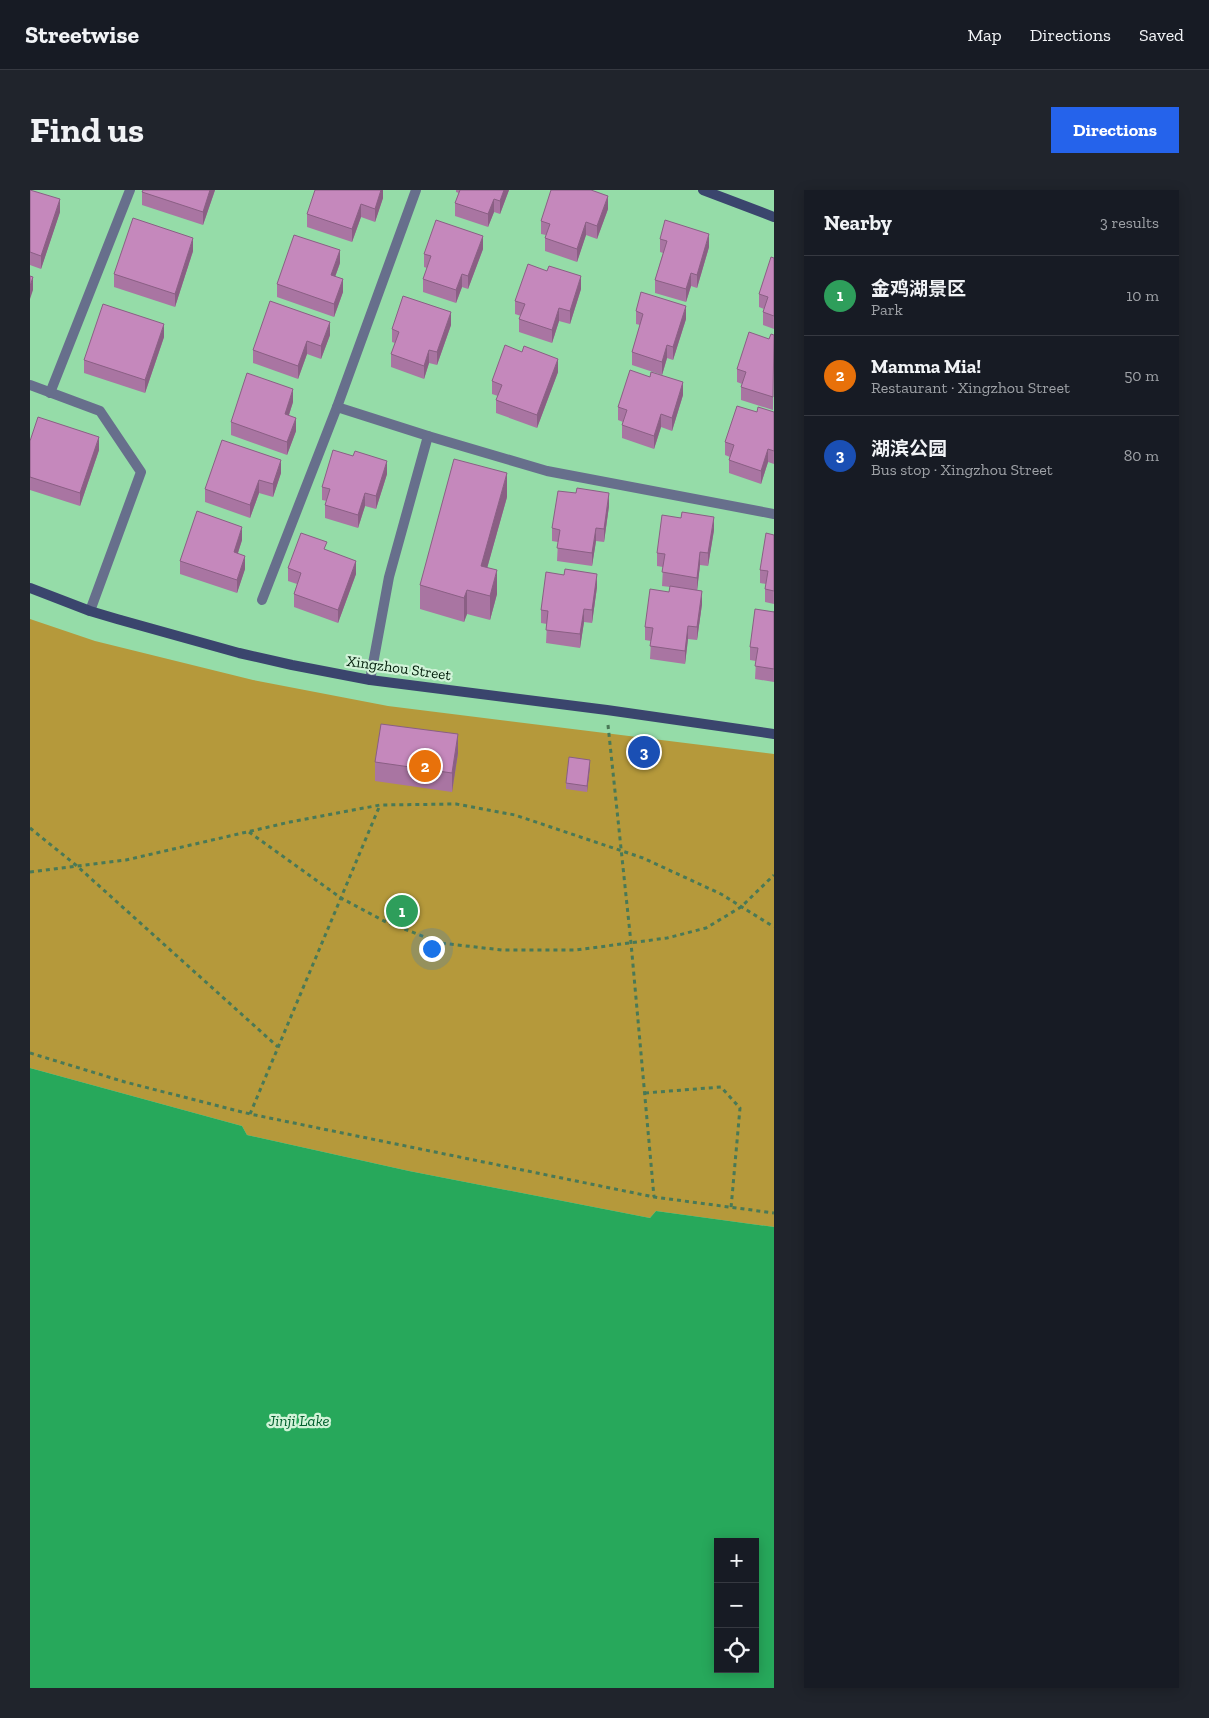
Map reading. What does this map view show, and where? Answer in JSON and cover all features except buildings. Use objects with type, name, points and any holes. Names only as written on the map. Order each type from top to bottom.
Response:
[{"type":"street","points":[[703,190],[774,217]]},
{"type":"street","name":"Xingzhou Street","points":[[30,588],[90,611],[239,653],[292,665],[370,680],[607,710],[774,734]]},
{"type":"lane","points":[[50,393],[130,190]]},
{"type":"lane","points":[[262,600],[337,407],[416,190]]},
{"type":"lane","points":[[30,385],[100,411],[141,472],[90,611]]},
{"type":"lane","points":[[337,407],[547,471],[774,514]]},
{"type":"lane","points":[[370,680],[389,577],[428,436]]},
{"type":"path","points":[[607,710],[631,943],[654,1197]]},
{"type":"path","points":[[250,1114],[380,804]]},
{"type":"path","points":[[30,872],[126,860],[380,804],[456,804],[515,815],[643,858],[721,894],[774,926]]},
{"type":"path","points":[[30,828],[77,866],[278,1047]]},
{"type":"path","points":[[248,832],[341,898],[384,921],[440,943],[502,950],[576,950],[667,938],[706,928],[741,907],[774,876]]},
{"type":"path","points":[[30,1053],[125,1082],[250,1114],[654,1197],[774,1214]]},
{"type":"path","points":[[645,1093],[721,1087],[740,1108],[731,1208]]},
{"type":"shaded area","points":[[30,619],[95,641],[253,680],[388,706],[774,754],[774,1227],[656,1211],[650,1218],[409,1171],[247,1135],[242,1126],[30,1068]]},
{"type":"water","name":"Jinji Lake","points":[[30,1068],[242,1126],[247,1135],[409,1171],[650,1218],[656,1211],[774,1227],[774,1688],[30,1688]]},
{"type":"place","name":"湖滨公园","points":[[644,752]]},
{"type":"place","name":"Mamma Mia!","points":[[425,766]]},
{"type":"place","name":"金鸡湖景区","points":[[402,911]]}]
